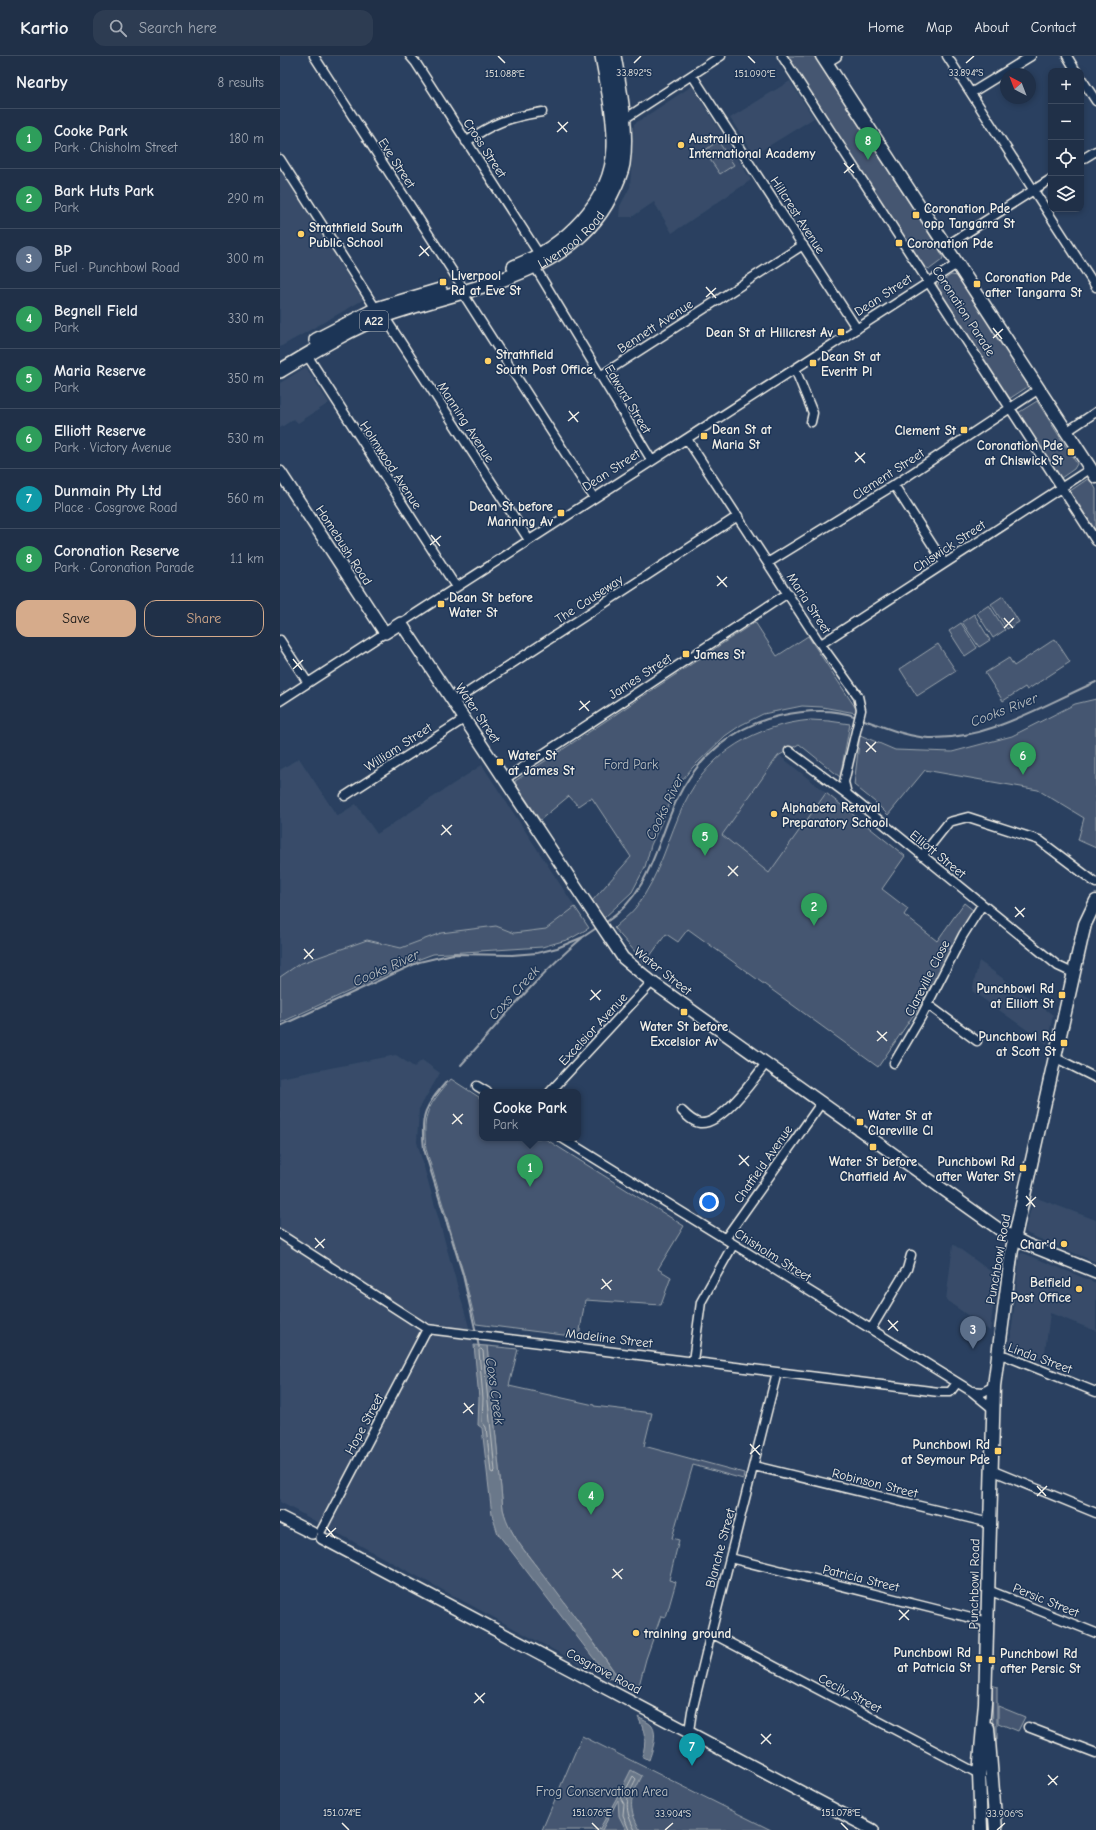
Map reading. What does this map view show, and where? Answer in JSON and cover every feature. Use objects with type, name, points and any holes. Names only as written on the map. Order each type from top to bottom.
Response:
[{"type":"highway","name":"Liverpool Road","points":[[461,288],[508,278],[535,267],[573,241],[595,220],[607,203],[623,165],[625,146],[602,56]]},
{"type":"highway","name":"Liverpool Road","points":[[280,362],[334,329],[461,288],[511,268],[538,254],[579,224],[590,212],[599,198],[610,172],[613,158],[618,119],[614,56]]},
{"type":"highway","name":"Liverpool Road","points":[[280,371],[380,313]]},
{"type":"main road","name":"Coronation Parade","points":[[828,58],[957,264],[1093,473],[1096,481]]},
{"type":"main road","name":"Homebush Road","points":[[280,472],[385,633]]},
{"type":"main road","name":"Dean Street","points":[[385,633],[401,623]]},
{"type":"main road","name":"Water Street","points":[[401,623],[623,958],[652,982],[1003,1232],[1096,1272]]},
{"type":"main road","name":"Punchbowl Road","points":[[981,1830],[979,1774],[985,1703],[994,1386],[1014,1238],[1073,973],[1083,933],[1096,901]]},
{"type":"main road","name":"Cosgrove Road","points":[[280,1517],[318,1534],[873,1830]]},
{"type":"main road","name":"Punchbowl Road","points":[[985,1703],[996,1830]]},
{"type":"street","name":"Eve Street","points":[[314,56],[594,498]]},
{"type":"street","name":"Cross Street","points":[[410,56],[416,63],[538,254]]},
{"type":"street","points":[[618,119],[629,116],[721,56]]},
{"type":"street","name":"Coronation Parade","points":[[782,56],[1096,540]]},
{"type":"street","points":[[946,56],[1096,287]]},
{"type":"street","points":[[971,93],[1031,56]]},
{"type":"street","points":[[1067,56],[1074,68]]},
{"type":"street","name":"Hillcrest Avenue","points":[[692,75],[857,329]]},
{"type":"street","points":[[1084,83],[1096,102]]},
{"type":"street","points":[[466,142],[485,129],[508,118],[542,112]]},
{"type":"street","points":[[1084,158],[1096,151]]},
{"type":"street","name":"Manning Avenue","points":[[280,160],[529,540]]},
{"type":"street","points":[[946,246],[1048,181]]},
{"type":"street","name":"Bennett Avenue","points":[[600,376],[803,245]]},
{"type":"street","name":"Dean Street","points":[[401,623],[957,264]]},
{"type":"street","name":"Edward Street","points":[[535,267],[652,461]]},
{"type":"street","name":"Holmwood Avenue","points":[[307,355],[456,587]]},
{"type":"street","points":[[795,369],[806,394],[812,413],[811,422]]},
{"type":"street","name":"Clement Street","points":[[769,562],[894,485],[1039,389]]},
{"type":"street","points":[[1066,432],[1096,412]]},
{"type":"street","name":"Maria Street","points":[[687,438],[821,644],[858,696],[861,710],[844,782],[847,794]]},
{"type":"street","name":"Chiswick Street","points":[[821,644],[1061,487],[1093,473]]},
{"type":"street","points":[[894,485],[944,563]]},
{"type":"street","name":"The Causeway","points":[[453,702],[738,516]]},
{"type":"street","name":"James Street","points":[[504,779],[788,594]]},
{"type":"street","name":"Dean Street","points":[[280,701],[385,633]]},
{"type":"street","points":[[280,640],[308,683]]},
{"type":"street","name":"William Street","points":[[346,796],[464,719]]},
{"type":"street","name":"Elliott Street","points":[[789,750],[847,794],[1058,966],[1073,973]]},
{"type":"street","points":[[922,856],[949,822],[968,817],[1040,840],[1096,883]]},
{"type":"street","name":"Clareville Close","points":[[894,1063],[921,1017],[963,935],[982,905]]},
{"type":"street","name":"Excelsior Avenue","points":[[553,1089],[652,982]]},
{"type":"street","points":[[927,1004],[977,1041]]},
{"type":"street","points":[[1054,1057],[1096,1078]]},
{"type":"street","points":[[682,1111],[693,1120],[700,1123],[712,1120],[742,1096],[766,1063]]},
{"type":"street","points":[[477,1086],[482,1089]]},
{"type":"street","name":"Chatfield Avenue","points":[[725,1239],[822,1102]]},
{"type":"street","name":"Chisholm Street","points":[[567,1141],[971,1391],[993,1409]]},
{"type":"street","name":"Madeline Street","points":[[280,1234],[427,1328],[693,1360],[939,1392],[950,1392],[957,1383]]},
{"type":"street","points":[[693,1360],[701,1302],[734,1245]]},
{"type":"street","points":[[871,1329],[907,1270],[911,1255]]},
{"type":"street","name":"Hope Street","points":[[318,1534],[427,1328]]},
{"type":"street","name":"Linda Street","points":[[998,1355],[1006,1356],[1096,1392]]},
{"type":"street","name":"Blanche Street","points":[[689,1731],[692,1712],[711,1633],[777,1372]]},
{"type":"street","points":[[971,1391],[983,1392],[994,1386]]},
{"type":"street","name":"Robinson Street","points":[[754,1466],[990,1523]]},
{"type":"street","points":[[991,1470],[1096,1512]]},
{"type":"street","name":"Patricia Street","points":[[730,1558],[987,1622]]},
{"type":"street","name":"Persic Street","points":[[988,1590],[1096,1633]]},
{"type":"street","name":"Cecily Street","points":[[711,1633],[979,1774]]},
{"type":"street","points":[[1028,1727],[1096,1753]]},
{"type":"shaded area","points":[[790,81],[814,118],[754,155],[730,118]]},
{"type":"shaded area","name":"Australian International Academy","points":[[692,86],[751,180],[672,233],[654,202],[632,217],[619,217],[620,206],[630,187],[634,124]]},
{"type":"shaded area","name":"Strathfield South Public School","points":[[280,169],[363,300],[280,347]]},
{"type":"shaded area","points":[[306,367],[329,403],[298,423],[294,419],[280,428],[280,383]]},
{"type":"shaded area","name":"Alphabeta Retaval Preparatory School","points":[[779,755],[826,793],[769,873],[722,835]]},
{"type":"shaded area","points":[[299,758],[337,816],[356,804],[377,834],[482,765],[575,907],[569,914],[546,929],[514,933],[496,926],[441,933],[401,948],[367,940],[299,964],[280,977],[280,770]]},
{"type":"shaded area","points":[[979,961],[1053,1015],[1047,1044],[972,991]]},
{"type":"shaded area","points":[[396,1055],[414,1067],[422,1060],[440,1073],[419,1109],[417,1142],[474,1345],[479,1398],[478,1425],[482,1428],[492,1515],[498,1534],[593,1657],[589,1669],[280,1502],[280,1078]]},
{"type":"shaded area","points":[[1034,1197],[1096,1220],[1096,1262],[1028,1234],[1025,1231]]},
{"type":"shaded area","points":[[953,1244],[997,1276],[990,1331],[946,1300]]},
{"type":"shaded area","points":[[1023,1253],[1096,1283],[1096,1331],[1050,1313],[1044,1360],[1010,1345],[1020,1254]]},
{"type":"green space","points":[[786,56],[814,56],[939,249],[943,257],[942,260],[930,269],[924,267]]},
{"type":"green space","points":[[718,141],[734,165],[720,174],[704,151]]},
{"type":"green space","points":[[951,275],[958,276],[1029,386],[1009,399],[936,288],[938,284]]},
{"type":"green space","points":[[1037,401],[1077,464],[1074,469],[1061,478],[1018,413]]},
{"type":"green space","points":[[1089,478],[1096,489],[1096,531],[1070,491]]},
{"type":"green space","points":[[1003,596],[1019,622],[1007,629],[991,604]]},
{"type":"green space","points":[[989,605],[1005,630],[993,638],[977,613]]},
{"type":"green space","points":[[974,614],[990,640],[979,647],[962,622]]},
{"type":"green space","name":"Ford Park","points":[[755,622],[777,656],[808,636],[857,710],[856,713],[822,707],[802,706],[763,714],[741,725],[725,736],[693,767],[682,780],[651,845],[645,867],[632,892],[604,918],[592,901],[631,857],[592,798],[578,806],[569,796],[540,820],[515,781]]},
{"type":"green space","points":[[961,623],[977,648],[965,656],[949,631]]},
{"type":"green space","points":[[1055,639],[1070,662],[1027,690],[1025,687],[1003,701],[985,673],[1009,658],[1014,666]]},
{"type":"green space","points":[[938,644],[956,671],[917,696],[900,669]]},
{"type":"green space","points":[[1096,699],[1096,848],[1078,840],[1084,818],[1038,790],[925,770],[888,815],[854,785],[860,735],[895,750],[952,752],[1012,736],[1075,704]]},
{"type":"green space","points":[[811,720],[850,724],[840,777],[799,744],[778,756],[722,835],[769,873],[826,793],[905,856],[882,889],[908,909],[904,915],[937,941],[964,903],[973,910],[921,1004],[878,1067],[688,929],[678,942],[666,934],[645,963],[614,928],[634,910],[644,895],[658,869],[685,802],[695,784],[707,769],[721,755],[754,735],[791,723]]},
{"type":"green space","points":[[575,907],[589,928],[570,939],[542,947],[433,954],[280,1023],[280,977],[299,964],[367,940],[401,948],[441,933],[496,926],[514,933],[546,929]]},
{"type":"green space","points":[[451,1079],[479,1097],[479,1141],[549,1141],[684,1226],[658,1269],[671,1277],[661,1305],[585,1300],[579,1337],[476,1324],[464,1275],[426,1149],[426,1118],[428,1111]]},
{"type":"green space","points":[[487,1346],[518,1349],[509,1386],[594,1406],[652,1413],[644,1446],[744,1473],[743,1479],[693,1465],[672,1538],[679,1540],[669,1580],[676,1582],[666,1617],[661,1616],[646,1659],[637,1693],[625,1687],[595,1644],[518,1542],[506,1521],[503,1509]]},
{"type":"green space","points":[[992,1685],[997,1687],[997,1740],[993,1738]]},
{"type":"green space","points":[[998,1706],[1025,1717],[1018,1731],[998,1723]]},
{"type":"green space","name":"Frog Conservation Area","points":[[582,1736],[771,1830],[542,1830]]},
{"type":"water","points":[[474,1345],[487,1346],[503,1509],[506,1520],[523,1549],[571,1611],[625,1687],[608,1677],[498,1534],[492,1515],[482,1428],[478,1425],[479,1398]]},
{"type":"water","points":[[638,1717],[651,1725],[654,1730],[654,1743],[649,1760],[642,1756],[644,1736]]},
{"type":"water","points":[[631,1770],[642,1776],[635,1791],[632,1803],[633,1814],[640,1830],[626,1830],[619,1816],[618,1800],[602,1830],[599,1830],[621,1790]]},
{"type":"waterway","name":"Cooks River","points":[[861,719],[912,736],[929,738],[951,737],[994,727],[1036,710],[1096,682]]},
{"type":"waterway","name":"Cooks River","points":[[605,923],[620,911],[632,898],[642,883],[650,867],[677,799],[685,784],[695,770],[719,746],[747,727],[779,716],[799,712],[828,711],[857,717]]},
{"type":"waterway","name":"Cooks River","points":[[280,1026],[419,962],[453,954],[512,955],[537,953],[557,948],[583,937],[598,927]]},
{"type":"waterway","name":"Coxs Creek","points":[[461,1065],[534,984],[582,938]]},
{"type":"waterway","name":"Coxs Creek","points":[[447,1081],[429,1104],[426,1111],[423,1127],[424,1149],[463,1275],[476,1333]]},
{"type":"waterway","name":"Coxs Creek","points":[[477,1338],[479,1347]]},
{"type":"place","name":"Australian International Academy","points":[[681,145]]},
{"type":"place","name":"Coronation Reserve","points":[[868,160]]},
{"type":"place","name":"Coronation Pde opp Tangarra St","points":[[916,215]]},
{"type":"place","name":"Strathfield South Public School","points":[[301,234]]},
{"type":"place","name":"Coronation Pde","points":[[899,243]]},
{"type":"place","name":"Liverpool Rd at Eve St","points":[[443,282]]},
{"type":"place","name":"Coronation Pde after Tangarra St","points":[[977,284]]},
{"type":"place","name":"Dean St at Hillcrest Av","points":[[841,332]]},
{"type":"place","name":"Strathfield South Post Office","points":[[488,361]]},
{"type":"place","name":"Dean St at Everitt Pl","points":[[813,363]]},
{"type":"place","name":"Clement St","points":[[964,430]]},
{"type":"place","name":"Dean St at Maria St","points":[[704,436]]},
{"type":"place","name":"Coronation Pde at Chiswick St","points":[[1071,452]]},
{"type":"place","name":"Dean St before Manning Av","points":[[561,513]]},
{"type":"place","name":"Dean St before Water St","points":[[441,604]]},
{"type":"place","name":"James St","points":[[686,654]]},
{"type":"place","name":"Water St at James St","points":[[500,762]]},
{"type":"place","name":"Elliott Reserve","points":[[1023,775]]},
{"type":"place","name":"Alphabeta Retaval Preparatory School","points":[[774,814]]},
{"type":"place","name":"Maria Reserve","points":[[705,856]]},
{"type":"place","name":"Bark Huts Park","points":[[814,926]]},
{"type":"place","name":"Punchbowl Rd at Elliott St","points":[[1062,995]]},
{"type":"place","name":"Water St before Excelsior Av","points":[[684,1012]]},
{"type":"place","name":"Punchbowl Rd at Scott St","points":[[1064,1043]]},
{"type":"place","name":"Water St at Clareville Cl","points":[[860,1122]]},
{"type":"place","name":"Water St before Chatfield Av","points":[[873,1147]]},
{"type":"place","name":"Punchbowl Rd after Water St","points":[[1023,1168]]},
{"type":"place","name":"Cooke Park","points":[[530,1187]]},
{"type":"place","name":"Char'd","points":[[1064,1244]]},
{"type":"place","name":"Belfield Post Office","points":[[1079,1289]]},
{"type":"place","name":"BP","points":[[973,1349]]},
{"type":"place","name":"Punchbowl Rd at Seymour Pde","points":[[998,1451]]},
{"type":"place","name":"Begnell Field","points":[[591,1515]]},
{"type":"place","name":"training ground","points":[[636,1633]]},
{"type":"place","name":"Punchbowl Rd at Patricia St","points":[[979,1659]]},
{"type":"place","name":"Punchbowl Rd after Persic St","points":[[992,1660]]},
{"type":"place","name":"Dunmain Pty Ltd","points":[[692,1766]]}]
